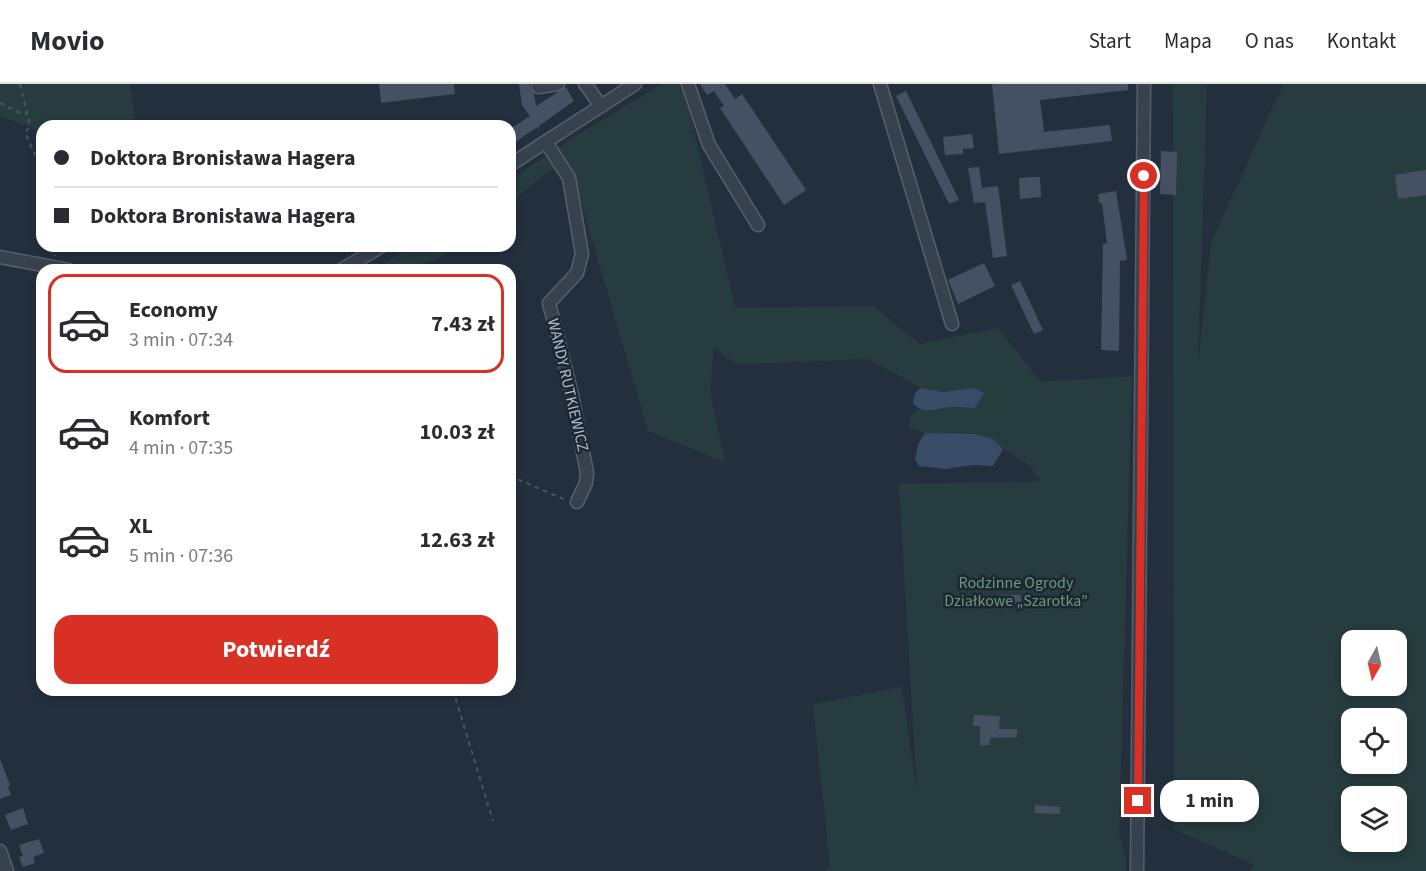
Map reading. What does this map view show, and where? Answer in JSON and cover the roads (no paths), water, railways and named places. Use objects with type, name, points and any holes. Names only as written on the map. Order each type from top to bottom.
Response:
[{"type":"street","points":[[538,87],[558,84]]},
{"type":"street","points":[[585,84],[601,106]]},
{"type":"street","points":[[516,161],[635,84]]},
{"type":"street","points":[[688,84],[709,145],[758,225]]},
{"type":"street","points":[[880,84],[952,324]]},
{"type":"street","points":[[1137,871],[1144,84]]},
{"type":"street","name":"WANDY RUTKIEWICZ","points":[[546,142],[569,178],[582,254],[577,273],[549,303],[572,395],[587,473],[586,483],[577,502]]},
{"type":"street","points":[[351,264],[372,252]]},
{"type":"street","points":[[0,256],[39,264]]},
{"type":"street","points":[[0,851],[7,871]]},
{"type":"water","points":[[921,388],[943,392],[973,388],[984,393],[975,408],[953,407],[926,411],[913,403],[915,393]]},
{"type":"water","points":[[925,433],[975,434],[993,439],[1003,449],[993,466],[973,465],[945,469],[919,466],[915,460],[918,444]]},
{"type":"park label","name":"Rodzinne Ogrody Działkowe „Szarotka”","points":[[1016,592]]}]
